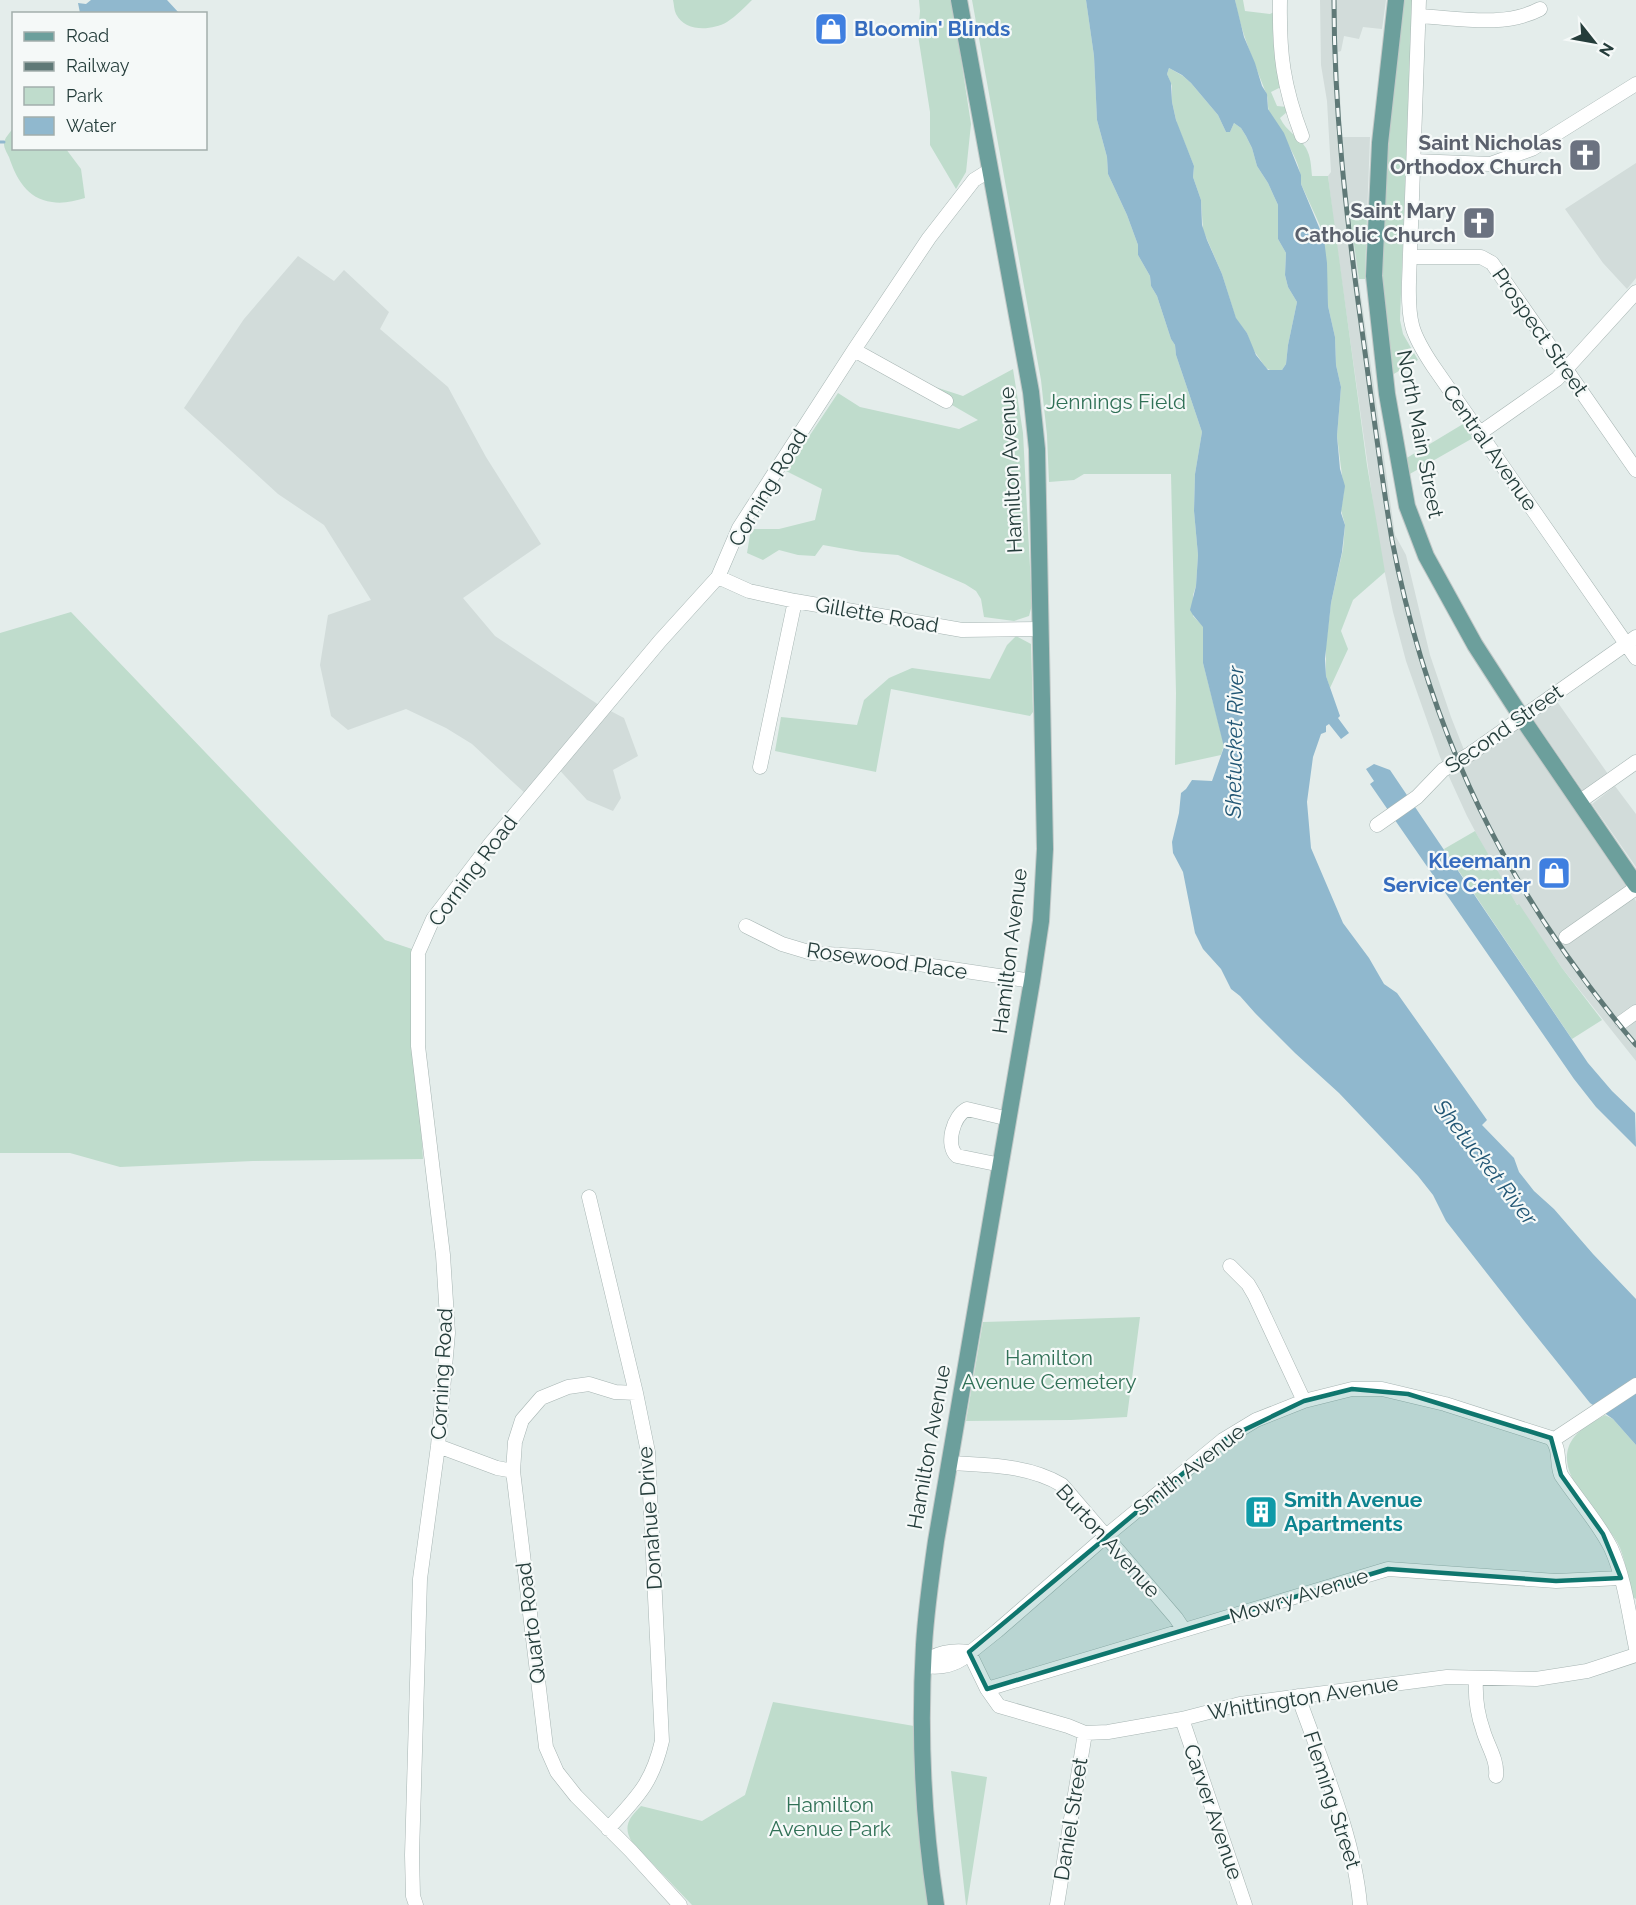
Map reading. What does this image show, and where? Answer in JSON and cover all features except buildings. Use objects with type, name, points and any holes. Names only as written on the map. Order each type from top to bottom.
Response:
[{"type":"main road","name":"Hamilton Avenue","points":[[936,1905],[926,1815],[923,1760],[923,1665],[929,1590],[1032,981],[1041,921],[1045,849],[1037,448],[1031,392],[959,0]]},
{"type":"main road","name":"North Main Street","points":[[1396,0],[1380,143],[1374,255],[1377,322],[1407,506],[1426,556],[1476,645],[1636,886]]},
{"type":"street","points":[[1280,0],[1283,75],[1302,136]]},
{"type":"street","name":"Central Avenue","points":[[1419,0],[1409,314],[1414,336],[1480,433],[1631,641],[1636,658]]},
{"type":"street","points":[[1419,16],[1484,20],[1517,19],[1540,9]]},
{"type":"street","points":[[1414,161],[1486,165],[1514,157],[1636,84]]},
{"type":"street","name":"Corning Road","points":[[416,1905],[413,1896],[412,1855],[420,1579],[438,1446],[448,1333],[443,1255],[418,1046],[418,953],[433,919],[491,843],[660,641],[718,577],[739,528],[854,350],[929,238],[974,180],[990,170]]},
{"type":"street","name":"Prospect Street","points":[[1410,257],[1480,257],[1490,261],[1636,470]]},
{"type":"street","points":[[1480,433],[1567,370],[1636,292]]},
{"type":"street","points":[[854,350],[946,401]]},
{"type":"street","name":"Gillette Road","points":[[718,577],[749,591],[795,601],[962,630],[1040,629]]},
{"type":"street","points":[[760,767],[795,601]]},
{"type":"street","name":"Second Street","points":[[1377,825],[1412,801],[1443,770],[1470,754],[1631,641]]},
{"type":"street","points":[[1579,802],[1636,762]]},
{"type":"street","points":[[1566,938],[1636,886]]},
{"type":"street","name":"Rosewood Place","points":[[746,926],[782,944],[812,953],[872,957],[1032,981]]},
{"type":"street","points":[[1622,1022],[1636,1012]]},
{"type":"street","points":[[1000,1165],[955,1154],[951,1144],[952,1134],[957,1117],[967,1109],[1009,1119]]},
{"type":"street","name":"Donahue Drive","points":[[589,1197],[648,1452],[662,1741],[656,1766],[643,1791],[608,1829]]},
{"type":"street","points":[[1230,1266],[1256,1296],[1304,1401]]},
{"type":"street","name":"Quarto Road","points":[[636,1393],[615,1392],[589,1384],[568,1387],[541,1398],[522,1420],[515,1442],[513,1471],[546,1747],[556,1772],[576,1796],[680,1905]]},
{"type":"street","points":[[1636,1386],[1553,1440],[1558,1448],[1558,1465],[1561,1475],[1603,1534],[1614,1556],[1636,1648]]},
{"type":"street","name":"Smith Avenue","points":[[923,1665],[936,1667],[962,1659],[1223,1440],[1256,1420],[1304,1401],[1352,1389],[1382,1389],[1456,1407],[1546,1435],[1553,1440]]},
{"type":"street","points":[[438,1446],[497,1468],[513,1471]]},
{"type":"street","name":"Burton Avenue","points":[[949,1462],[1008,1468],[1046,1475],[1062,1485],[1184,1630]]},
{"type":"street","name":"Mowry Avenue","points":[[987,1689],[1388,1569],[1556,1581],[1621,1578]]},
{"type":"street","name":"Whittington Avenue","points":[[969,1652],[987,1689],[999,1706],[1085,1733],[1108,1732],[1182,1719],[1240,1704],[1298,1695],[1448,1677],[1536,1679],[1587,1671],[1636,1655]]},
{"type":"street","points":[[1476,1679],[1475,1700],[1483,1732],[1496,1763],[1496,1776]]},
{"type":"street","name":"Fleming Street","points":[[1298,1695],[1345,1832],[1358,1880],[1360,1905]]},
{"type":"street","name":"Carver Avenue","points":[[1182,1719],[1245,1905]]},
{"type":"street","name":"Daniel Street","points":[[1057,1905],[1085,1733]]},
{"type":"highlighted area","points":[[1352,1389],[1408,1394],[1551,1438],[1561,1475],[1603,1534],[1621,1578],[1556,1581],[1388,1569],[987,1689],[969,1652],[1223,1440],[1304,1401]]},
{"type":"shaded area","points":[[1320,0],[1386,0],[1382,29],[1363,27],[1359,39],[1344,36],[1341,51],[1338,52],[1342,137],[1370,137],[1367,217],[1350,218],[1395,535],[1406,555],[1430,655],[1468,760],[1517,728],[1520,729],[1636,901],[1636,1007],[1626,1027],[1636,1020],[1636,1061],[1562,968],[1517,905],[1491,861],[1440,757],[1406,661],[1379,545],[1334,225],[1328,176],[1331,172],[1327,101],[1321,65]]},
{"type":"shaded area","points":[[1636,163],[1636,278],[1627,289],[1603,263],[1565,209]]},
{"type":"shaded area","points":[[298,256],[334,281],[344,270],[389,312],[380,329],[448,387],[486,457],[541,544],[463,598],[495,636],[599,705],[624,718],[638,756],[613,770],[621,798],[613,811],[587,800],[553,763],[527,795],[472,744],[446,728],[406,709],[348,730],[331,716],[320,665],[328,615],[371,600],[324,525],[278,494],[184,408],[244,319]]},
{"type":"shaded area","points":[[1556,700],[1608,774],[1583,791],[1533,718]]},
{"type":"shaded area","points":[[1615,786],[1636,814],[1636,867],[1592,804]]},
{"type":"green space","points":[[673,0],[752,0],[727,22],[714,27],[699,28],[680,20],[675,12]]},
{"type":"green space","points":[[919,0],[952,0],[971,124],[966,172],[956,189],[930,145],[930,112],[918,35]]},
{"type":"green space","name":"Jennings Field","points":[[972,0],[1086,0],[1094,56],[1097,120],[1107,157],[1108,174],[1127,215],[1138,245],[1138,255],[1150,276],[1151,286],[1175,345],[1176,355],[1202,432],[1195,474],[1194,511],[1198,555],[1193,616],[1203,626],[1203,663],[1224,745],[1221,755],[1175,765],[1176,693],[1171,474],[1084,474],[1074,480],[1049,482],[1041,380]]},
{"type":"green space","points":[[1235,0],[1243,0],[1245,11],[1270,14],[1274,12],[1281,87],[1271,92],[1277,106],[1287,107],[1288,111],[1280,118],[1306,148],[1310,158],[1312,176],[1328,176],[1367,465],[1385,572],[1353,600],[1341,631],[1348,649],[1330,688],[1326,676],[1326,644],[1331,603],[1343,549],[1345,525],[1341,510],[1344,491],[1337,436],[1341,387],[1336,365],[1335,337],[1328,306],[1324,243],[1322,230],[1301,184],[1298,165],[1269,111],[1267,95],[1244,36]]},
{"type":"green space","points":[[1402,0],[1412,0],[1400,320],[1403,334],[1418,360],[1392,375],[1381,297],[1383,187]]},
{"type":"green space","points":[[1169,68],[1191,83],[1218,115],[1226,132],[1230,132],[1234,123],[1241,128],[1252,148],[1257,166],[1278,205],[1278,239],[1286,253],[1285,275],[1288,287],[1297,302],[1286,364],[1282,370],[1272,371],[1266,368],[1252,348],[1247,333],[1236,319],[1222,274],[1203,230],[1201,200],[1193,177],[1194,166],[1177,124],[1172,102],[1172,86],[1167,74]]},
{"type":"green space","points":[[12,130],[12,150],[67,150],[81,169],[85,198],[56,203],[43,200],[29,192],[15,172],[4,147],[5,140]]},
{"type":"green space","points":[[1350,217],[1367,217],[1365,279],[1359,279]]},
{"type":"green space","points":[[1013,369],[1023,433],[1032,605],[1029,616],[1014,621],[984,617],[981,599],[976,591],[898,555],[823,545],[815,556],[798,555],[779,550],[763,560],[747,553],[751,529],[779,529],[815,520],[822,489],[786,471],[838,393],[860,407],[959,429],[978,420],[919,386],[923,383],[963,396]]},
{"type":"green space","points":[[1463,424],[1473,438],[1408,475],[1405,459]]},
{"type":"green space","points":[[71,612],[385,940],[415,950],[412,991],[423,1159],[253,1161],[120,1167],[70,1153],[0,1153],[0,633]]},
{"type":"green space","points":[[1016,636],[1031,644],[1033,712],[1030,716],[891,689],[876,772],[775,751],[781,717],[857,725],[864,700],[889,678],[912,668],[990,679],[1007,645]]},
{"type":"green space","points":[[1475,831],[1517,905],[1519,904],[1562,968],[1602,1020],[1572,1039],[1444,849]]},
{"type":"green space","name":"Hamilton Avenue Cemetery","points":[[1140,1317],[1127,1417],[966,1421],[983,1322]]},
{"type":"green space","points":[[1605,1415],[1613,1419],[1636,1445],[1636,1599],[1632,1597],[1620,1548],[1581,1494],[1568,1464],[1568,1450],[1575,1436]]},
{"type":"green space","name":"Hamilton Avenue Park","points":[[773,1702],[914,1726],[929,1905],[692,1905],[632,1842],[628,1831],[629,1822],[641,1806],[702,1821],[745,1795]]},
{"type":"green space","points":[[951,1771],[987,1777],[967,1905],[966,1905]]},
{"type":"water","points":[[91,0],[167,0],[178,12],[80,12],[78,3],[86,4]]},
{"type":"water","name":"Shetucket River","points":[[1086,0],[1235,0],[1244,37],[1267,94],[1268,109],[1284,133],[1301,175],[1301,184],[1324,239],[1328,306],[1335,337],[1336,365],[1341,387],[1337,436],[1340,469],[1345,486],[1341,513],[1345,525],[1342,552],[1331,603],[1325,659],[1326,676],[1340,716],[1338,718],[1349,733],[1341,739],[1329,724],[1326,726],[1326,732],[1321,734],[1313,757],[1307,802],[1311,848],[1343,923],[1369,958],[1384,984],[1397,993],[1487,1120],[1482,1125],[1514,1158],[1519,1172],[1534,1191],[1554,1209],[1636,1299],[1636,1445],[1613,1419],[1590,1403],[1446,1221],[1433,1195],[1418,1176],[1339,1093],[1231,989],[1221,969],[1203,949],[1195,933],[1183,872],[1173,853],[1172,842],[1181,793],[1192,780],[1212,781],[1224,747],[1203,663],[1203,627],[1190,610],[1196,586],[1198,555],[1194,511],[1195,474],[1202,432],[1176,355],[1175,345],[1151,286],[1150,276],[1138,255],[1138,245],[1127,215],[1108,174],[1107,157],[1097,120],[1094,56]],"holes":[[[1169,68],[1182,75],[1218,115],[1226,132],[1230,132],[1234,123],[1241,128],[1252,148],[1257,166],[1278,205],[1278,239],[1286,253],[1285,275],[1288,287],[1297,302],[1286,364],[1282,370],[1268,370],[1256,355],[1247,333],[1236,318],[1222,274],[1207,240],[1202,225],[1201,200],[1193,177],[1194,166],[1176,120],[1171,83],[1167,74]]]},
{"type":"water","points":[[1374,764],[1390,770],[1588,1063],[1635,1113],[1636,1147],[1596,1107],[1574,1079],[1370,784],[1374,781],[1366,769]]},
{"type":"railway","points":[[1334,0],[1336,81],[1350,242],[1392,540],[1408,612],[1428,680],[1452,746],[1480,809],[1512,870],[1549,929],[1590,987],[1636,1045]]},
{"type":"place","name":"Bloomin' Blinds","points":[[831,29]]},
{"type":"place","name":"Saint Nicholas Orthodox Church","points":[[1585,155]]},
{"type":"place","name":"Saint Mary Catholic Church","points":[[1479,223]]},
{"type":"place","name":"Kleemann Service Center","points":[[1554,873]]},
{"type":"place","name":"Smith Avenue Apartments","points":[[1261,1512]]}]
